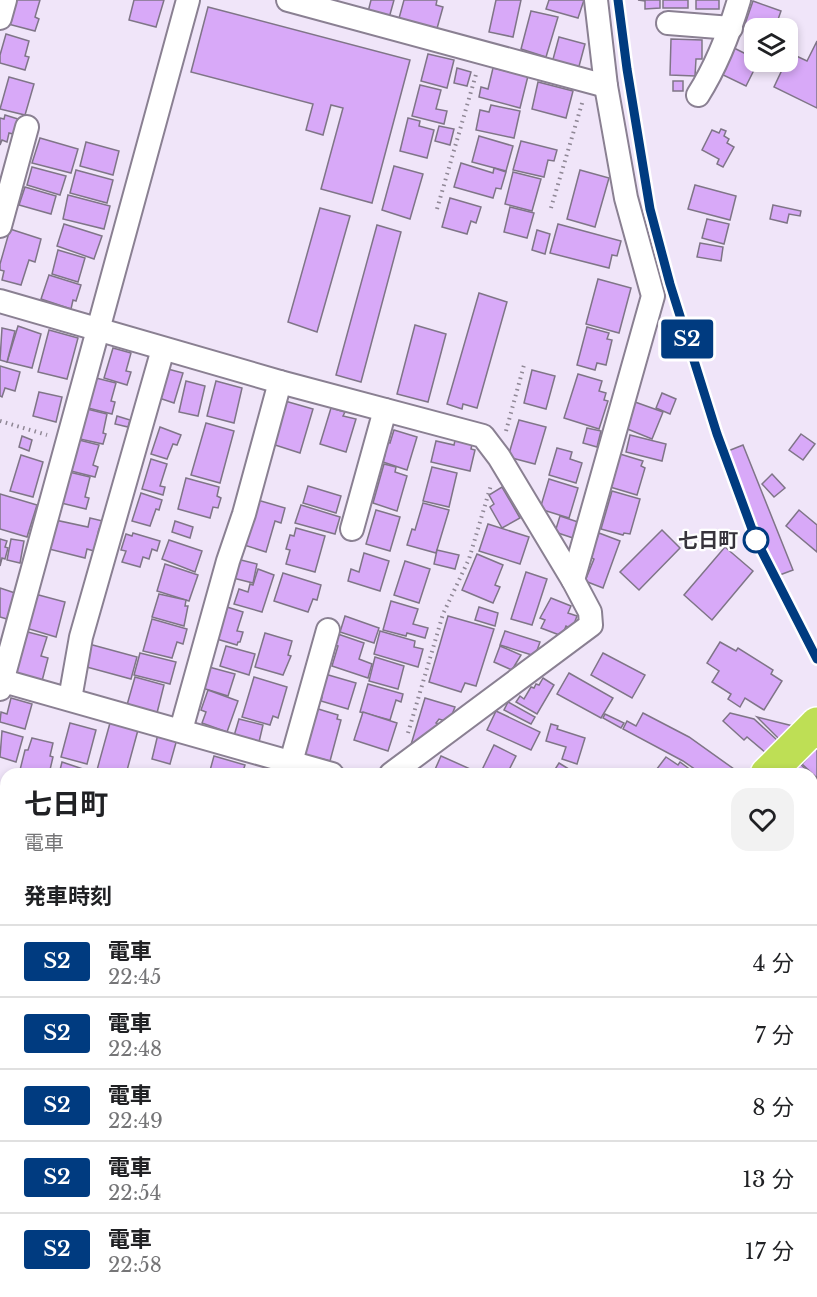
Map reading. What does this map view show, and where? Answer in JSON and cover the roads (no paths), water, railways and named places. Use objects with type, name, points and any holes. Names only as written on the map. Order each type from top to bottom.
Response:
[{"type":"highway","points":[[773,768],[817,724]]},
{"type":"street","points":[[0,18],[5,0]]},
{"type":"street","points":[[188,0],[1,683],[70,699],[312,768]]},
{"type":"street","points":[[288,0],[597,84]]},
{"type":"street","points":[[573,580],[653,296],[597,84],[596,0]]},
{"type":"street","points":[[698,95],[713,71],[731,28],[739,0]]},
{"type":"street","points":[[668,23],[731,28]]},
{"type":"street","points":[[0,226],[27,127]]},
{"type":"street","points":[[0,301],[280,382],[483,436],[499,457],[573,580],[590,612],[591,625],[399,768]]},
{"type":"street","points":[[70,699],[81,637],[163,349]]},
{"type":"street","points":[[181,730],[280,382]]},
{"type":"street","points":[[351,529],[385,410]]},
{"type":"street","points":[[291,762],[328,630]]},
{"type":"railway","points":[[618,0],[650,209],[670,284],[717,433],[756,540],[817,658]]},
{"type":"train","name":"S2","points":[[618,0],[650,209],[670,284],[717,434],[756,540],[817,659]]},
{"type":"place","name":"七日町","points":[[756,540]]}]
